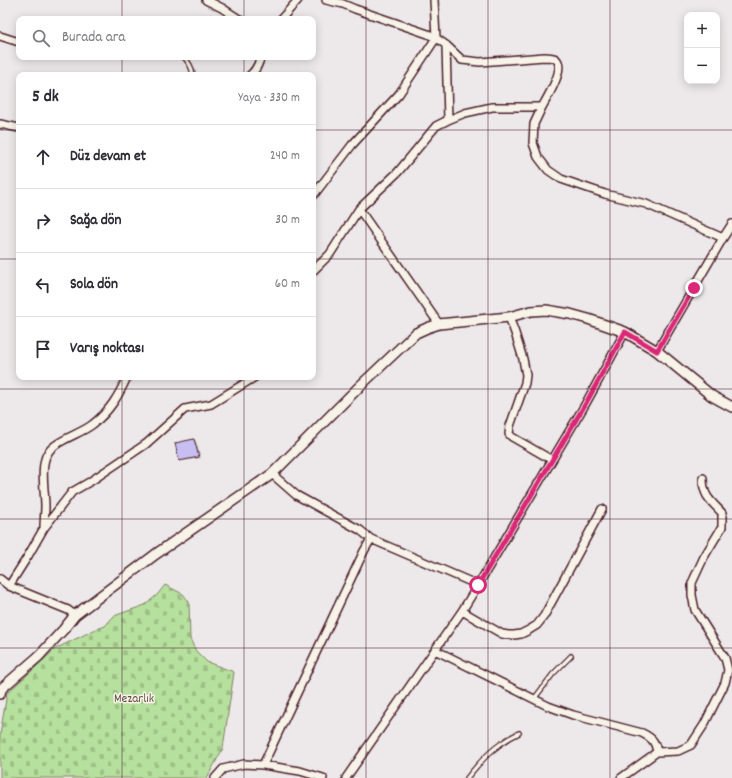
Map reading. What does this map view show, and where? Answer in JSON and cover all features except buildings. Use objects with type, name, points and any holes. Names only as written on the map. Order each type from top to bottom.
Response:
[{"type":"street","points":[[206,0],[235,16]]},
{"type":"street","points":[[284,16],[298,0]]},
{"type":"street","points":[[326,0],[343,4],[428,34],[446,45],[462,60],[480,62],[544,57],[552,57],[556,59],[559,63],[559,69],[555,82],[534,124],[533,143],[538,157],[548,170],[561,179],[605,194],[646,204],[723,238]]},
{"type":"street","points":[[316,192],[352,145],[399,94],[436,38],[434,0]]},
{"type":"street","points":[[0,36],[16,41]]},
{"type":"street","points":[[446,45],[448,120]]},
{"type":"street","points":[[255,72],[260,60]]},
{"type":"street","points":[[316,268],[330,254],[359,209],[398,172],[436,126],[465,113],[492,107],[542,107]]},
{"type":"street","points":[[0,124],[16,127]]},
{"type":"street","points":[[359,209],[439,324]]},
{"type":"street","points":[[657,351],[732,224]]},
{"type":"street","points":[[0,694],[1,689],[39,656],[75,615],[156,554],[272,474],[361,385],[416,333],[427,328],[439,324],[509,317],[531,311],[546,310],[570,314],[625,332],[657,351],[712,396],[732,407]]},
{"type":"street","points":[[509,317],[516,333],[526,375],[525,383],[510,426],[510,434],[512,437],[552,460]]},
{"type":"street","points":[[346,778],[462,611],[586,403],[625,332]]},
{"type":"street","points":[[44,528],[45,506],[43,483],[44,466],[47,454],[57,444],[93,425],[111,408],[126,380]]},
{"type":"street","points":[[9,586],[44,528],[72,492],[146,444],[185,409],[211,404],[250,380]]},
{"type":"street","points":[[272,474],[296,495],[360,530],[371,539],[478,585]]},
{"type":"street","points":[[621,778],[657,752],[678,751],[691,745],[704,725],[725,683],[728,670],[725,658],[695,610],[692,595],[692,583],[704,557],[722,527],[722,513],[708,498],[703,486],[703,478]]},
{"type":"street","points":[[462,611],[502,634],[521,634],[537,625],[544,616],[602,509]]},
{"type":"street","points":[[263,765],[371,539]]},
{"type":"street","points":[[0,579],[9,586],[68,610],[75,615]]},
{"type":"street","points":[[435,650],[548,706],[573,715],[642,733],[650,737],[656,744],[657,752]]},
{"type":"street","points":[[215,778],[223,769],[244,764],[263,765],[323,778]]},
{"type":"lane","points":[[186,60],[192,72]]},
{"type":"lane","points":[[534,699],[553,674],[571,656]]},
{"type":"lane","points":[[467,778],[494,748],[519,733]]},
{"type":"green space","name":"Mezarlık","points":[[165,585],[183,594],[189,602],[190,639],[196,651],[207,662],[234,672],[223,748],[207,778],[0,778],[0,735],[7,693],[55,649],[105,626],[114,616],[145,605],[157,595]]},
{"type":"route","points":[[478,585],[586,403],[625,332],[657,351],[694,288]]}]
